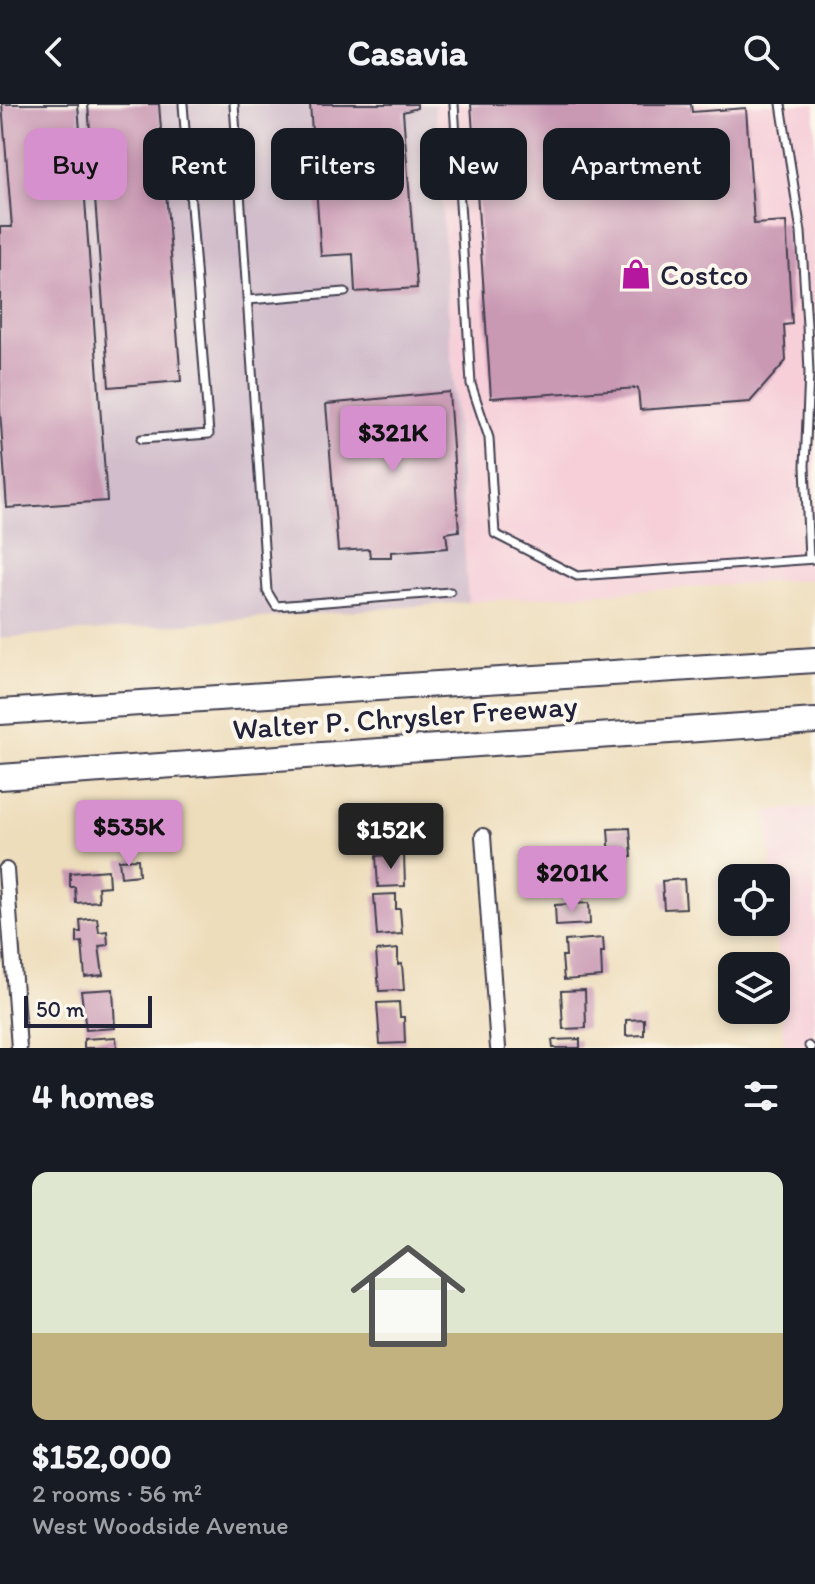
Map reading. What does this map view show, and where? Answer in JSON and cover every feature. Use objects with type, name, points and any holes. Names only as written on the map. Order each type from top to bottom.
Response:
[{"type":"highway","name":"Walter P. Chrysler Freeway","points":[[0,712],[815,660]]},
{"type":"highway","name":"Walter P. Chrysler Freeway","points":[[0,777],[815,721]]},
{"type":"street","points":[[483,836],[498,1048]]},
{"type":"street","points":[[6,870],[19,1048]]},
{"type":"lane","points":[[141,439],[209,434],[183,104]]},
{"type":"lane","points":[[234,104],[267,591],[276,606],[450,592]]},
{"type":"lane","points":[[454,104],[471,384],[489,438],[495,534],[577,576],[812,559],[805,466],[809,373],[807,325],[799,214],[781,104]]},
{"type":"lane","points":[[248,300],[345,292]]},
{"type":"shaded area","points":[[0,104],[435,104],[437,128],[420,128],[420,200],[441,200],[468,602],[0,638]]},
{"type":"shaded area","points":[[435,104],[815,104],[815,579],[468,602],[441,200],[527,200],[527,128],[437,128]]},
{"type":"shaded area","points":[[815,807],[815,1048],[784,1048],[782,1024],[790,1024],[790,952],[777,952],[776,936],[790,936],[790,864],[771,864],[767,811]]},
{"type":"building","points":[[2,104],[78,104],[80,128],[24,128],[24,200],[85,200],[107,501],[7,508],[0,411],[0,227],[12,227]]},
{"type":"building","points":[[88,104],[159,104],[161,128],[143,128],[143,200],[167,200],[181,381],[109,387],[95,200],[127,200],[127,128],[90,128]]},
{"type":"building","points":[[310,104],[417,104],[417,108],[403,112],[417,288],[355,292],[353,254],[321,256],[317,200],[404,200],[404,128],[312,128]]},
{"type":"building","name":"Costco","points":[[471,104],[691,104],[692,112],[746,108],[754,224],[786,222],[792,324],[784,325],[786,361],[750,402],[640,410],[638,388],[491,398],[478,200],[527,200],[527,128],[473,128]]},
{"type":"building","points":[[449,392],[459,531],[446,533],[448,548],[391,552],[391,557],[370,557],[369,549],[338,551],[326,404]]},
{"type":"building","points":[[630,828],[632,857],[610,858],[608,829]]},
{"type":"building","points":[[581,851],[583,876],[554,878],[552,853]]},
{"type":"building","points":[[404,854],[405,886],[378,887],[376,856]]},
{"type":"building","points":[[138,859],[139,875],[121,877],[119,860]]},
{"type":"building","points":[[108,870],[109,886],[98,887],[99,901],[76,903],[75,887],[70,887],[70,873]]},
{"type":"building","points":[[684,879],[686,908],[664,909],[662,881]]},
{"type":"building","points":[[396,894],[402,934],[377,936],[374,895]]},
{"type":"building","points":[[589,903],[590,924],[556,926],[555,905]]},
{"type":"building","points":[[97,918],[99,932],[107,931],[108,945],[99,946],[103,975],[85,977],[82,942],[77,943],[77,932],[81,932],[80,920]]},
{"type":"building","points":[[603,938],[602,977],[564,980],[562,956],[566,956],[565,941]]},
{"type":"building","points":[[398,949],[404,990],[379,991],[376,951]]},
{"type":"building","points":[[113,989],[115,1028],[86,1030],[81,991]]},
{"type":"building","points":[[585,990],[586,1028],[563,1029],[561,991]]},
{"type":"building","points":[[399,1002],[400,1017],[404,1017],[405,1043],[380,1044],[377,1003]]},
{"type":"building","points":[[644,1019],[644,1035],[626,1036],[626,1020]]},
{"type":"building","points":[[116,1037],[117,1048],[84,1048],[84,1039]]},
{"type":"building","points":[[580,1039],[580,1048],[553,1048],[552,1040]]},
{"type":"place","name":"Costco","points":[[636,274]]}]
